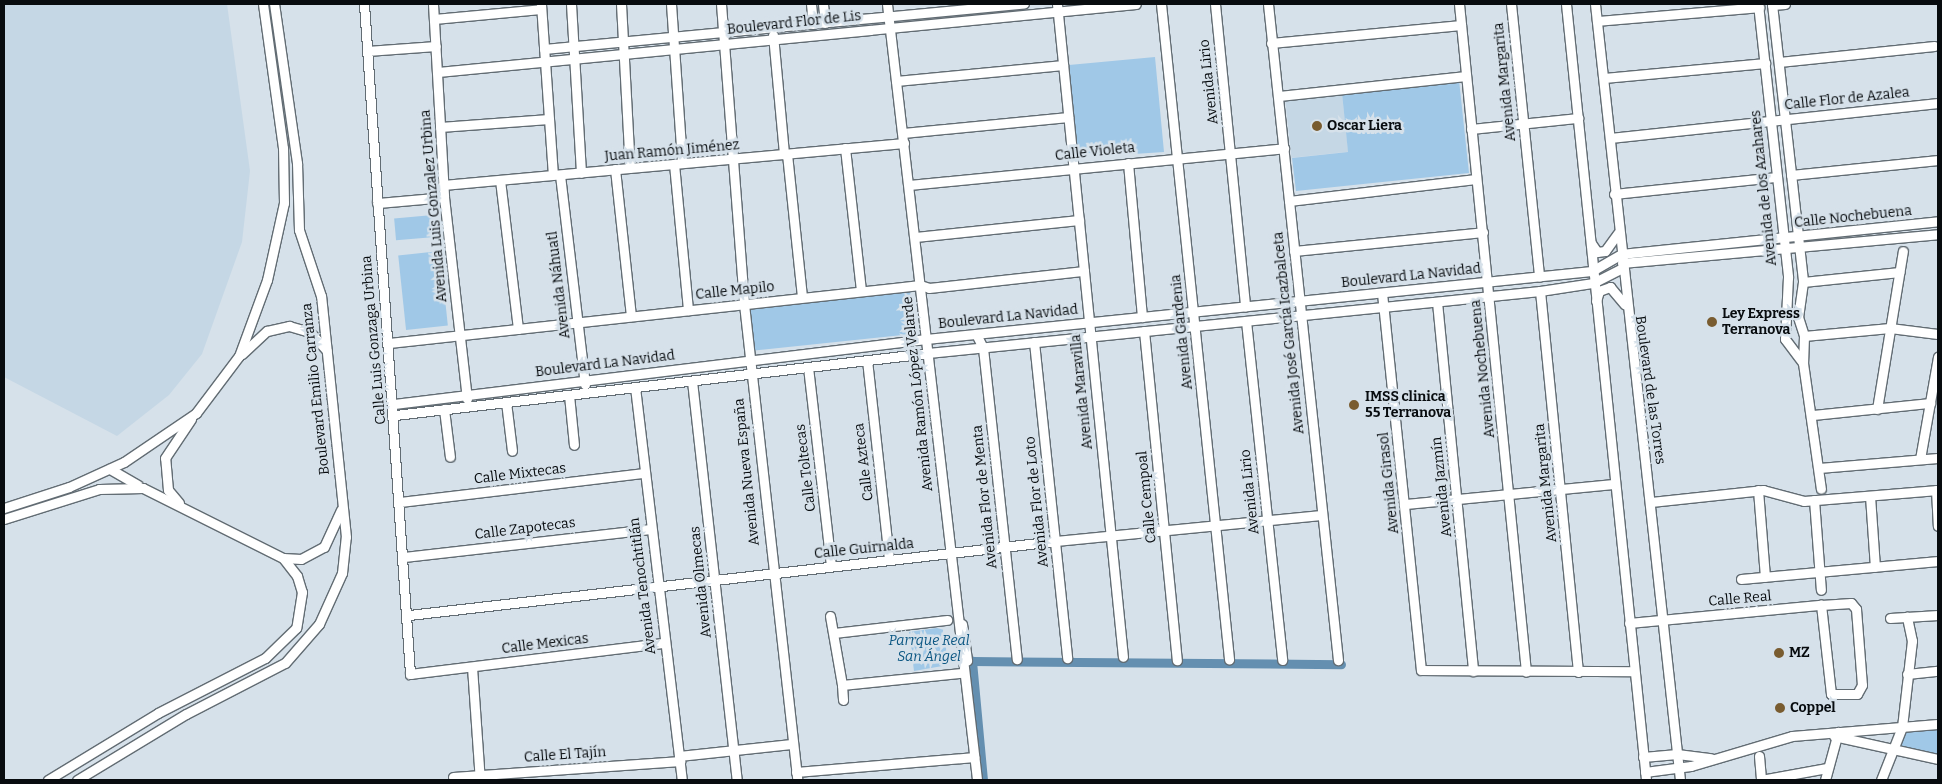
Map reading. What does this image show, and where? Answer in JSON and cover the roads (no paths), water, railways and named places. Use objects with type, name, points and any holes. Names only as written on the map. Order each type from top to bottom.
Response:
[{"type":"street","points":[[240,356],[267,280],[284,203],[283,148],[263,4]]},
{"type":"street","name":"Boulevard Emilio Carranza","points":[[77,780],[186,714],[250,684],[297,651],[319,624],[342,573],[346,537],[321,296],[299,230],[297,163],[274,4]]},
{"type":"street","name":"Calle Luis Gonzaga Urbina","points":[[364,4],[377,203],[395,415],[409,615],[410,674]]},
{"type":"street","name":"Avenida Luis Gonzalez Urbina","points":[[433,4],[444,197],[469,406]]},
{"type":"street","points":[[571,4],[582,172]]},
{"type":"street","points":[[621,4],[630,168]]},
{"type":"street","points":[[671,4],[678,164],[688,310]]},
{"type":"street","name":"Avenida Nueva España","points":[[721,4],[731,160],[744,304],[771,573],[796,776]]},
{"type":"street","points":[[811,4],[813,24]]},
{"type":"street","points":[[823,4],[825,23]]},
{"type":"street","name":"Avenida Ramón López Velarde","points":[[888,4],[951,553],[961,673],[977,780]]},
{"type":"street","name":"Boulevard Flor de Lis","points":[[544,49],[889,17],[941,8],[1024,4]]},
{"type":"street","name":"Boulevard Flor de Lis","points":[[438,72],[943,23],[1057,8],[1136,4]]},
{"type":"street","name":"Avenida Gardenia","points":[[1161,4],[1195,312],[1229,659]]},
{"type":"street","name":"Avenida Lirio","points":[[1215,4],[1245,307]]},
{"type":"street","name":"Avenida José García Icazbalceta","points":[[1268,4],[1338,660]]},
{"type":"street","name":"Avenida Nochebuena","points":[[1459,4],[1526,672]]},
{"type":"street","name":"Avenida Margarita","points":[[1511,4],[1539,276]]},
{"type":"street","points":[[1566,4],[1595,305],[1645,776],[1776,739],[1822,733],[1838,734],[1938,724]]},
{"type":"street","name":"Boulevard de las Torres","points":[[1595,4],[1610,138],[1625,305],[1651,502],[1680,780]]},
{"type":"street","points":[[1772,4],[1785,4]]},
{"type":"street","name":"Avenida de los Azahares","points":[[1772,4],[1803,282],[1798,317],[1802,339],[1803,363],[1813,415],[1821,489]]},
{"type":"street","points":[[1597,22],[1759,5]]},
{"type":"street","name":"Avenida de los Azahares","points":[[1759,5],[1785,248],[1788,291],[1784,333],[1789,345],[1803,363]]},
{"type":"street","points":[[434,19],[541,6]]},
{"type":"street","name":"Avenida Náhuatl","points":[[541,6],[549,119],[585,393]]},
{"type":"street","points":[[941,8],[943,23]]},
{"type":"street","name":"Avenida Maravilla","points":[[1057,8],[1123,657]]},
{"type":"street","points":[[1272,43],[1461,24]]},
{"type":"street","points":[[772,28],[802,298]]},
{"type":"street","points":[[367,51],[436,46]]},
{"type":"street","points":[[1779,62],[1934,46]]},
{"type":"street","points":[[1604,78],[1765,63]]},
{"type":"street","points":[[896,81],[1063,64]]},
{"type":"street","points":[[1279,96],[1466,76]]},
{"type":"street","name":"Calle Flor de Azalea","points":[[1610,138],[1938,103]]},
{"type":"street","points":[[903,133],[1068,117]]},
{"type":"street","points":[[1472,129],[1578,118]]},
{"type":"street","points":[[440,127],[549,119]]},
{"type":"street","name":"Juan Ramón Jiménez","points":[[443,185],[904,143]]},
{"type":"street","points":[[845,148],[861,291]]},
{"type":"street","name":"Calle Violeta","points":[[909,185],[1284,148]]},
{"type":"street","points":[[1791,175],[1938,160]]},
{"type":"street","points":[[1128,163],[1142,318]]},
{"type":"street","points":[[615,170],[631,316]]},
{"type":"street","points":[[1614,194],[1777,177]]},
{"type":"street","points":[[1289,201],[1476,178]]},
{"type":"street","points":[[500,180],[518,329]]},
{"type":"street","points":[[377,203],[444,197]]},
{"type":"street","points":[[915,237],[1079,220]]},
{"type":"street","name":"Calle Nochebuena","points":[[1622,262],[1797,236],[1938,221]]},
{"type":"street","points":[[1294,251],[1483,232]]},
{"type":"street","points":[[1589,238],[1594,250],[1605,251],[1618,233]]},
{"type":"street","name":"Calle Nochebuena","points":[[1622,262],[1938,234]]},
{"type":"street","points":[[1878,409],[1903,251]]},
{"type":"street","name":"Boulevard La Navidad","points":[[394,404],[926,339],[1592,271],[1622,262]]},
{"type":"street","name":"Boulevard La Navidad","points":[[395,415],[928,353],[1540,291],[1593,283],[1622,262]]},
{"type":"street","name":"Calle Mapilo","points":[[388,343],[920,284],[929,288],[1084,271]]},
{"type":"street","points":[[1803,282],[1899,272]]},
{"type":"street","points":[[1595,305],[1599,291],[1608,286],[1625,305]]},
{"type":"street","name":"Avenida Margarita","points":[[1540,291],[1578,672]]},
{"type":"street","name":"Avenida Girasol","points":[[1382,293],[1421,670],[1473,671]]},
{"type":"street","name":"Avenida Jazmín","points":[[1437,302],[1473,671]]},
{"type":"street","name":"Avenida Lirio","points":[[1246,321],[1282,660]]},
{"type":"street","points":[[180,505],[168,490],[165,458],[196,413],[240,356],[267,331],[289,326],[310,332],[327,352]]},
{"type":"street","points":[[1789,345],[1802,339],[1890,328],[1938,334]]},
{"type":"street","name":"Calle Cempoal","points":[[1144,331],[1177,660]]},
{"type":"street","name":"Avenida Flor de Menta","points":[[976,334],[983,348],[1016,659]]},
{"type":"street","name":"Avenida Flor de Loto","points":[[1034,342],[1067,658]]},
{"type":"street","points":[[1920,459],[1938,357]]},
{"type":"street","name":"Calle Azteca","points":[[867,360],[889,560]]},
{"type":"street","name":"Calle Toltecas","points":[[808,367],[831,566]]},
{"type":"street","name":"Avenida Olmecas","points":[[692,381],[737,780]]},
{"type":"street","name":"Avenida Tenochtitlán","points":[[635,387],[656,586],[682,780]]},
{"type":"street","points":[[568,395],[574,445]]},
{"type":"street","points":[[506,402],[512,451]]},
{"type":"street","points":[[1813,415],[1930,403]]},
{"type":"street","points":[[444,409],[450,457]]},
{"type":"street","points":[[4,508],[110,469],[196,413]]},
{"type":"street","points":[[1819,468],[1938,458]]},
{"type":"street","points":[[110,469],[143,488],[283,558],[301,559],[324,547],[342,507]]},
{"type":"street","name":"Calle Mixtecas","points":[[400,502],[644,473]]},
{"type":"street","points":[[1405,504],[1614,484]]},
{"type":"street","points":[[4,519],[99,488],[143,488]]},
{"type":"street","points":[[1651,502],[1758,490],[1814,500],[1937,490],[1938,526]]},
{"type":"street","points":[[1758,490],[1765,577]]},
{"type":"street","points":[[1870,496],[1875,567]]},
{"type":"street","points":[[1814,500],[1821,590]]},
{"type":"street","name":"Calle Guirnalda","points":[[409,615],[1055,541],[1322,515]]},
{"type":"street","name":"Calle Zapotecas","points":[[404,557],[650,529]]},
{"type":"street","points":[[951,553],[967,661]]},
{"type":"street","points":[[48,780],[158,713],[265,658],[284,642],[300,620],[302,592],[297,576],[283,558]]},
{"type":"street","points":[[1741,579],[1938,562]]},
{"type":"street","name":"Calle Real","points":[[1629,624],[1821,605],[1853,604],[1860,692],[1838,697],[1831,694],[1821,605]]},
{"type":"street","points":[[1890,618],[1938,615]]},
{"type":"street","points":[[830,616],[844,700]]},
{"type":"street","points":[[1881,780],[1902,727],[1912,641],[1907,617]]},
{"type":"street","points":[[834,633],[947,620]]},
{"type":"street","name":"Calle Mexicas","points":[[410,674],[664,643]]},
{"type":"street","points":[[472,667],[480,778]]},
{"type":"street","points":[[1473,671],[1633,671]]},
{"type":"street","points":[[1907,674],[1938,671]]},
{"type":"street","points":[[842,685],[961,673]]},
{"type":"street","points":[[1838,734],[1938,759]]},
{"type":"street","points":[[1826,780],[1827,768],[1838,734]]},
{"type":"street","name":"Calle El Tajín","points":[[453,777],[480,778],[679,758],[791,744]]},
{"type":"street","points":[[1644,757],[1677,754],[1714,758]]},
{"type":"street","points":[[1759,756],[1761,780],[1827,768]]},
{"type":"street","points":[[796,776],[974,757]]},
{"type":"waterway","points":[[983,780],[972,661],[1341,664]]},
{"type":"place","name":"Oscar Liera","points":[[1317,126]]},
{"type":"place","name":"Ley Express Terranova","points":[[1712,322]]},
{"type":"place","name":"IMSS clinica 55 Terranova","points":[[1354,405]]},
{"type":"place","name":"MZ","points":[[1779,653]]},
{"type":"place","name":"Coppel","points":[[1780,708]]},
{"type":"park label","name":"Parrque Real San Ángel","points":[[929,650]]}]
